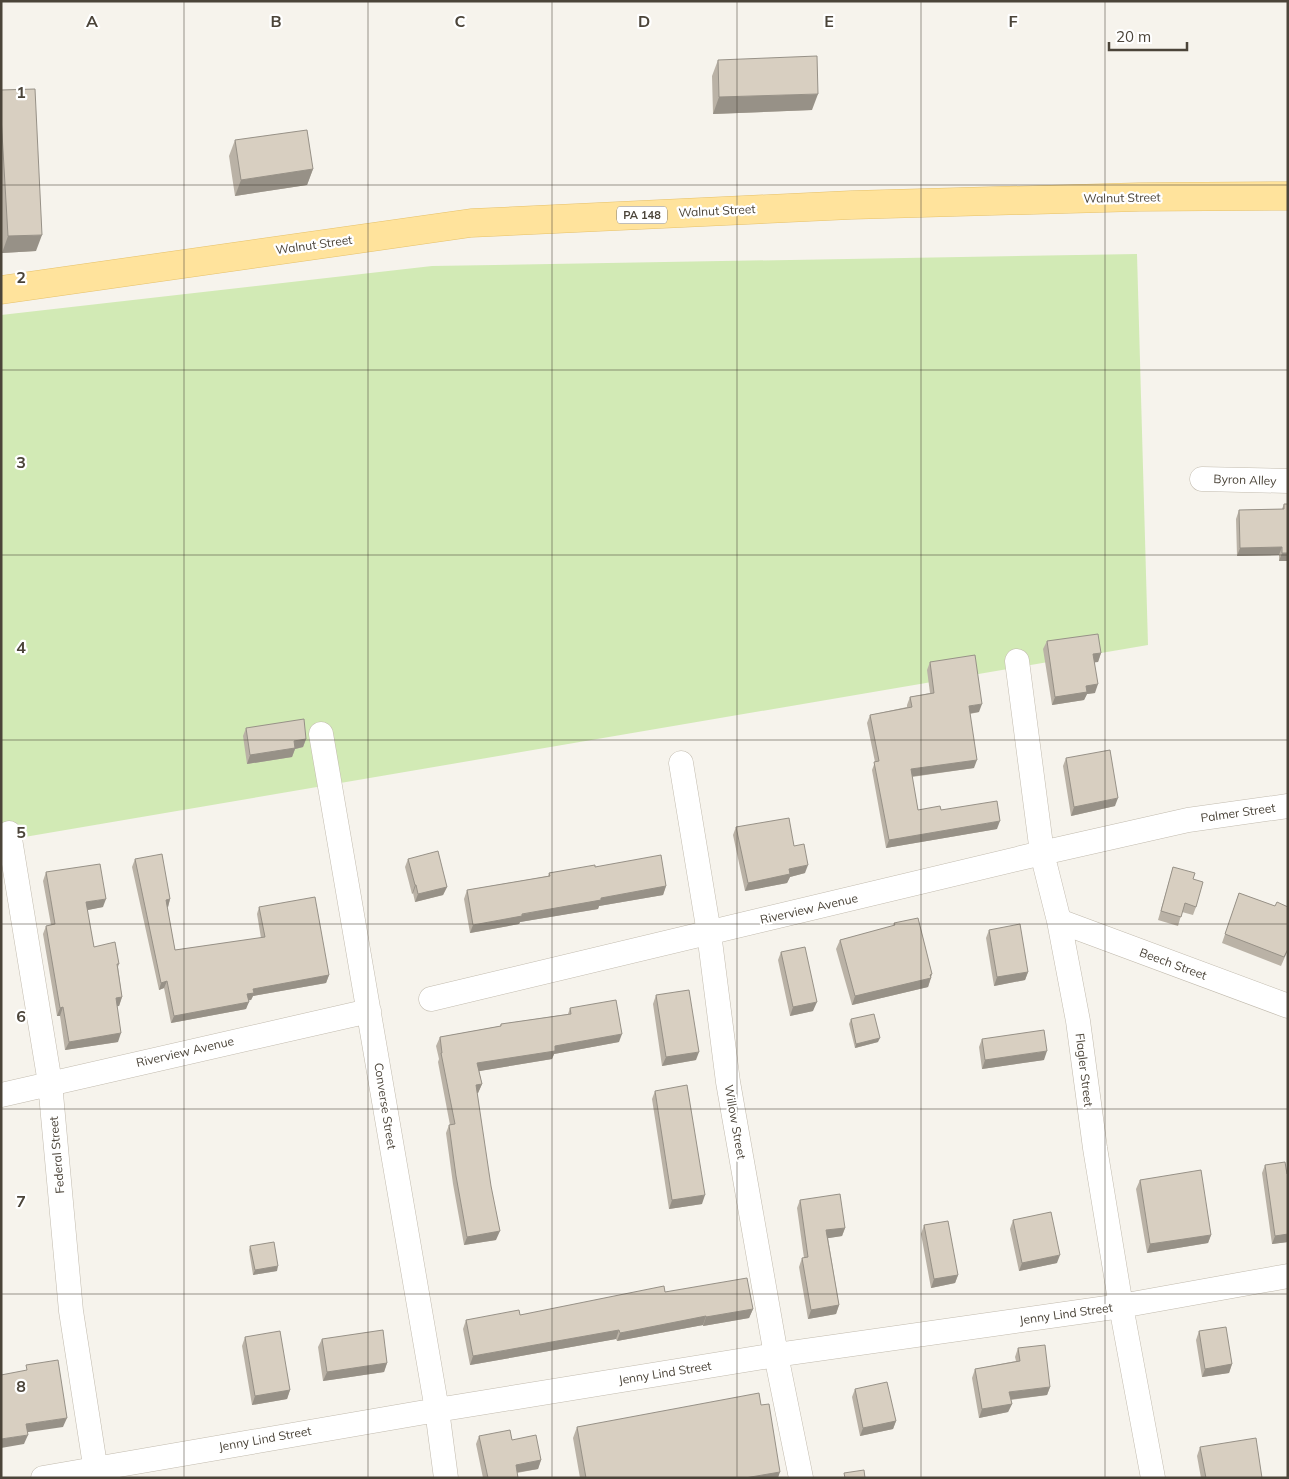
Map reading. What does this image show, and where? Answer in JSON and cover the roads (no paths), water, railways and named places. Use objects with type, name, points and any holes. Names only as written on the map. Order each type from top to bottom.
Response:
[{"type":"main road","name":"Walnut Street","points":[[1,290],[471,222],[850,205],[1139,197],[1288,196]]},
{"type":"street","name":"Byron Alley","points":[[1202,479],[1288,482]]},
{"type":"street","name":"Flagler Street","points":[[1017,662],[1042,853],[1078,1022],[1095,1148],[1121,1306],[1153,1478]]},
{"type":"street","name":"Converse Street","points":[[321,734],[437,1410],[446,1478]]},
{"type":"street","name":"Willow Street","points":[[682,763],[709,932],[728,1082],[776,1355],[802,1478]]},
{"type":"street","name":"Palmer Street","points":[[1188,820],[1288,806]]},
{"type":"street","name":"Riverview Avenue","points":[[431,999],[1188,820]]},
{"type":"street","name":"Federal Street","points":[[9,832],[50,1083],[71,1310],[97,1473]]},
{"type":"street","name":"Beech Street","points":[[1058,921],[1288,1006]]},
{"type":"street","name":"Riverview Avenue","points":[[1,1095],[369,1011]]},
{"type":"street","name":"Jenny Lind Street","points":[[43,1478],[97,1473],[437,1410],[776,1355],[1121,1306],[1288,1276]]}]
